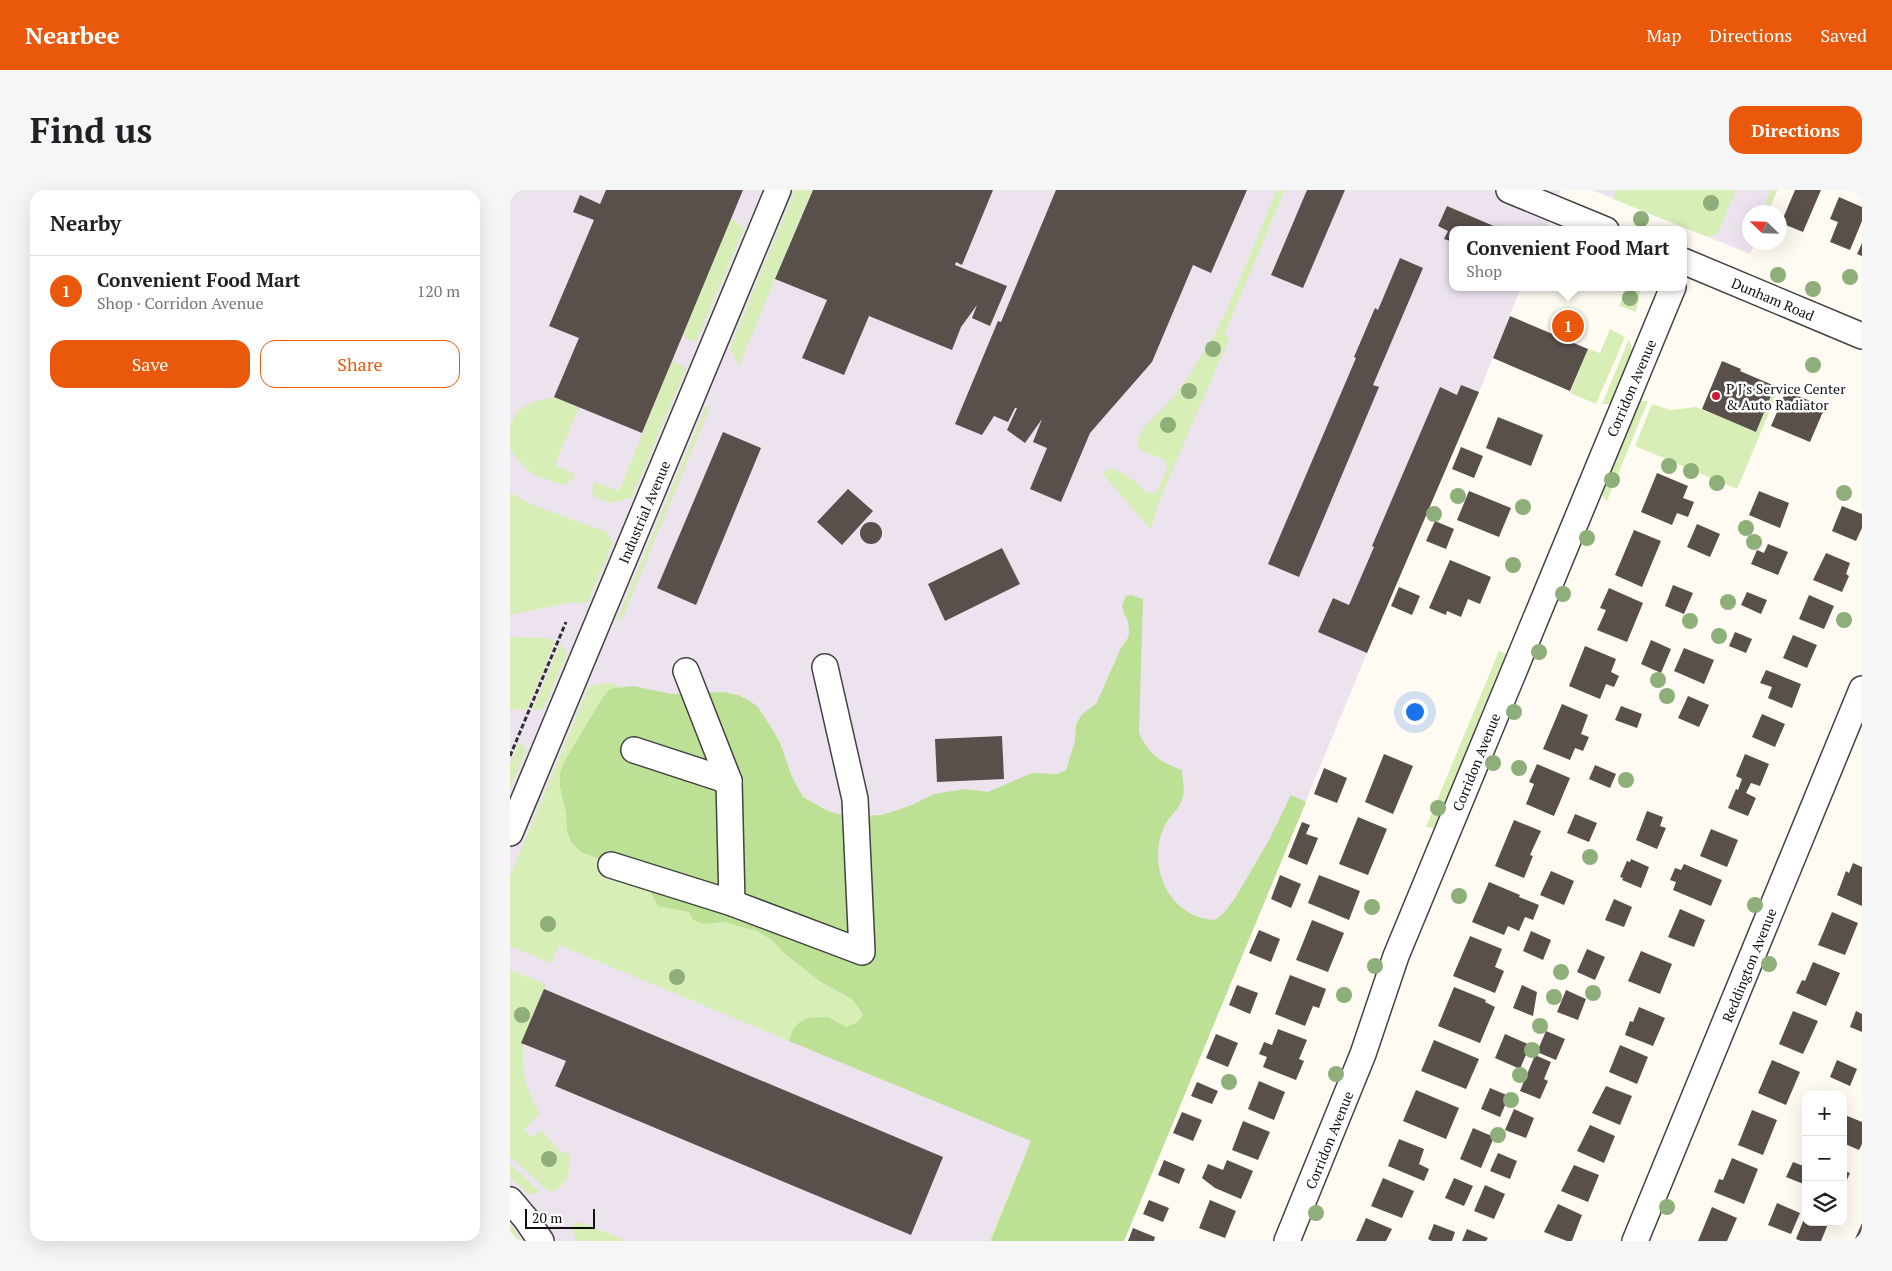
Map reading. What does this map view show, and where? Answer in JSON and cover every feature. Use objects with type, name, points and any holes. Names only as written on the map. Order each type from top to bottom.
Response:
[{"type":"street","name":"Industrial Avenue","points":[[510,833],[778,190]]},
{"type":"street","points":[[1508,190],[1596,226]]},
{"type":"street","name":"Dunham Road","points":[[1687,265],[1862,336]]},
{"type":"street","name":"Corridon Avenue","points":[[1287,1241],[1363,1054],[1396,956],[1671,291]]},
{"type":"street","points":[[610,865],[732,903],[862,952],[855,799],[825,667]]},
{"type":"street","points":[[686,671],[729,781],[732,903]]},
{"type":"street","name":"Reddington Avenue","points":[[1635,1241],[1862,690]]},
{"type":"street","points":[[634,750],[729,781]]},
{"type":"street","points":[[510,1200],[541,1241]]},
{"type":"path","points":[[510,756],[566,622]]},
{"type":"shaded area","points":[[510,190],[1561,190],[1548,226],[1449,226],[1449,291],[1519,291],[1479,392],[1367,653],[1124,1241],[510,1241]]},
{"type":"shaded area","points":[[1592,190],[1777,190],[1771,205],[1742,205],[1742,250],[1752,250],[1750,254],[1687,228],[1687,226],[1681,226]]},
{"type":"green space","points":[[795,190],[812,190],[739,366],[730,348]]},
{"type":"green space","points":[[1277,190],[1285,190],[1224,335],[1230,337],[1168,480],[1151,530],[1102,473],[1109,468],[1115,470],[1130,478],[1147,493],[1157,492],[1167,468],[1165,460],[1142,451],[1138,446],[1138,438],[1143,428],[1167,404],[1185,382],[1217,330]]},
{"type":"green space","points":[[1617,190],[1736,190],[1718,233],[1708,237],[1687,229],[1687,226],[1680,226],[1613,199]]},
{"type":"green space","points":[[1771,190],[1777,190],[1771,205],[1765,205]]},
{"type":"green space","points":[[731,218],[744,229],[696,342],[686,339],[683,334]]},
{"type":"green space","points":[[1626,291],[1640,291],[1636,312],[1619,306]]},
{"type":"green space","points":[[1610,329],[1625,337],[1596,404],[1570,393],[1588,349],[1600,353]]},
{"type":"green space","points":[[1629,339],[1632,350],[1610,404],[1602,404]]},
{"type":"green space","points":[[672,361],[686,369],[632,497],[612,503],[594,497],[592,495],[594,482],[619,491]]},
{"type":"green space","points":[[1775,386],[1779,389],[1737,489],[1635,446],[1652,404],[1671,410],[1696,407],[1756,432]]},
{"type":"green space","points":[[554,397],[579,407],[555,465],[575,474],[572,480],[563,485],[535,475],[525,469],[510,449],[510,427],[517,411],[533,402]]},
{"type":"green space","points":[[1639,401],[1648,401],[1607,501],[1601,495]]},
{"type":"green space","points":[[711,405],[623,617],[616,622],[706,406]]},
{"type":"green space","points":[[510,493],[535,506],[607,532],[613,543],[588,602],[576,604],[572,602],[510,615]]},
{"type":"green space","points":[[1131,595],[1143,599],[1139,733],[1147,747],[1156,757],[1182,770],[1184,790],[1182,800],[1165,824],[1159,844],[1158,858],[1160,871],[1170,895],[1189,912],[1201,918],[1215,920],[1224,913],[1237,895],[1269,840],[1291,795],[1306,802],[1124,1241],[991,1241],[1031,1141],[789,1041],[793,1029],[800,1022],[808,1018],[828,1017],[846,1027],[858,1022],[863,1014],[852,999],[821,982],[785,954],[772,940],[757,931],[724,922],[704,924],[693,920],[689,912],[658,906],[648,888],[617,866],[581,852],[572,843],[567,832],[566,813],[560,787],[560,773],[564,762],[603,697],[609,690],[614,688],[634,686],[671,694],[724,692],[738,695],[748,700],[757,706],[771,727],[780,743],[792,777],[803,797],[828,811],[838,814],[854,816],[882,815],[912,805],[934,794],[965,789],[988,792],[1032,773],[1057,774],[1066,770],[1075,741],[1076,725],[1082,714],[1096,704],[1121,648],[1128,638],[1128,621],[1122,605],[1126,596]]},
{"type":"green space","points":[[510,637],[546,638],[555,641],[527,710],[510,709]]},
{"type":"green space","points":[[560,644],[567,653],[544,708],[532,711]]},
{"type":"green space","points":[[1499,651],[1506,654],[1434,828],[1426,827]]},
{"type":"green space","points":[[608,683],[623,686],[614,688],[603,697],[564,762],[560,787],[566,813],[567,832],[572,843],[581,852],[617,866],[648,888],[658,906],[689,912],[719,924],[723,922],[748,928],[772,940],[785,954],[821,982],[852,999],[863,1014],[858,1022],[846,1027],[828,1017],[793,1029],[789,1041],[559,945],[551,963],[510,946],[510,876],[589,686]]},
{"type":"green space","points":[[520,741],[526,751],[510,789],[510,764]]},
{"type":"green space","points":[[510,970],[546,984],[527,1034],[523,1049],[523,1064],[525,1079],[540,1114],[524,1129],[532,1138],[541,1130],[560,1151],[569,1154],[567,1178],[560,1187],[549,1192],[510,1156]]},
{"type":"green space","points":[[1031,1141],[992,1241],[989,1241]]},
{"type":"green space","points":[[510,1164],[541,1193],[528,1194],[510,1177]]},
{"type":"green space","points":[[575,1223],[583,1223],[627,1241],[577,1241],[571,1227]]},
{"type":"green space","points":[[510,1224],[522,1241],[510,1241]]},
{"type":"building","points":[[606,190],[743,190],[642,433],[554,397],[579,338],[549,326],[594,220],[573,212],[580,195],[600,204]]},
{"type":"building","points":[[813,190],[993,190],[962,265],[956,262],[955,265],[1007,286],[990,326],[972,318],[977,305],[961,327],[952,350],[869,316],[844,375],[802,358],[827,300],[775,279]]},
{"type":"building","points":[[1056,190],[1247,190],[1211,273],[1193,265],[1152,362],[1090,433],[1061,502],[1030,489],[1047,448],[1033,442],[1042,419],[1025,443],[1007,430],[1017,408],[1015,408],[1008,422],[994,416],[982,435],[955,424],[998,321],[1001,322]]},
{"type":"building","points":[[1307,190],[1345,190],[1303,288],[1271,275]]},
{"type":"building","points":[[1795,190],[1821,190],[1803,232],[1787,225],[1787,209]]},
{"type":"building","points":[[1839,197],[1862,207],[1862,221],[1850,250],[1830,242],[1838,222],[1830,219]]},
{"type":"building","points":[[1447,206],[1494,226],[1449,226],[1449,241],[1444,239],[1448,231],[1438,226]]},
{"type":"building","points":[[1862,243],[1862,256],[1857,254]]},
{"type":"building","points":[[1400,258],[1423,268],[1373,385],[1379,387],[1299,577],[1268,564],[1356,358],[1354,357],[1375,308],[1378,310]]},
{"type":"building","points":[[1510,316],[1588,349],[1570,391],[1493,358]]},
{"type":"building","points":[[1722,361],[1775,386],[1756,432],[1702,409]]},
{"type":"building","points":[[1461,385],[1479,392],[1367,653],[1318,632],[1333,598],[1349,605],[1374,547],[1372,546],[1440,387],[1457,395]]},
{"type":"building","points":[[1786,391],[1825,407],[1810,442],[1771,426]]},
{"type":"building","points":[[1498,417],[1543,435],[1531,466],[1486,448]]},
{"type":"building","points":[[723,432],[761,448],[696,605],[657,588]]},
{"type":"building","points":[[1461,447],[1483,456],[1474,478],[1452,469]]},
{"type":"building","points":[[1657,473],[1688,486],[1683,498],[1694,502],[1688,517],[1677,513],[1672,525],[1641,512]]},
{"type":"building","points":[[848,489],[873,511],[842,545],[817,522]]},
{"type":"building","points":[[1469,491],[1511,508],[1499,537],[1457,520]]},
{"type":"building","points":[[1759,491],[1789,503],[1780,528],[1749,515]]},
{"type":"building","points":[[1842,506],[1862,514],[1862,528],[1856,541],[1832,531]]},
{"type":"building","points":[[1435,521],[1454,529],[1446,549],[1426,541]]},
{"type":"building","points":[[871,522],[879,525],[882,533],[879,541],[871,544],[863,541],[860,533],[863,525]]},
{"type":"building","points":[[1697,524],[1720,534],[1710,557],[1687,547]]},
{"type":"building","points":[[1634,530],[1661,541],[1642,587],[1615,575]]},
{"type":"building","points":[[1768,544],[1788,552],[1778,575],[1751,564],[1757,550],[1764,553]]},
{"type":"building","points":[[1002,548],[1020,584],[945,621],[928,584]]},
{"type":"building","points":[[1826,553],[1850,563],[1846,574],[1849,576],[1842,592],[1813,580]]},
{"type":"building","points":[[1450,560],[1491,577],[1480,604],[1468,599],[1461,617],[1447,611],[1446,615],[1429,608]]},
{"type":"building","points":[[1673,585],[1693,593],[1684,614],[1665,606]]},
{"type":"building","points":[[1399,587],[1420,596],[1412,615],[1391,606]]},
{"type":"building","points":[[1609,588],[1643,603],[1627,642],[1597,630],[1606,610],[1600,608]]},
{"type":"building","points":[[1747,592],[1767,600],[1761,614],[1741,605]]},
{"type":"building","points":[[1809,595],[1834,606],[1824,629],[1799,619]]},
{"type":"building","points":[[1735,632],[1752,639],[1746,653],[1729,646]]},
{"type":"building","points":[[1793,635],[1817,645],[1807,668],[1783,658]]},
{"type":"building","points":[[1651,640],[1671,649],[1661,673],[1641,664]]},
{"type":"building","points":[[1585,646],[1616,659],[1611,672],[1619,676],[1614,687],[1606,684],[1600,699],[1569,686]]},
{"type":"building","points":[[1684,648],[1714,660],[1704,684],[1674,671]]},
{"type":"building","points":[[1766,670],[1801,684],[1792,708],[1768,698],[1772,687],[1760,683]]},
{"type":"building","points":[[1688,696],[1709,705],[1699,727],[1678,718]]},
{"type":"building","points":[[1562,704],[1588,715],[1581,734],[1589,737],[1583,751],[1575,748],[1570,760],[1543,749]]},
{"type":"building","points":[[1621,706],[1642,714],[1637,728],[1615,720]]},
{"type":"building","points":[[1762,714],[1785,724],[1775,747],[1752,737]]},
{"type":"building","points":[[1002,736],[1004,779],[937,782],[935,739]]},
{"type":"building","points":[[1384,754],[1413,766],[1393,814],[1365,802]]},
{"type":"building","points":[[1745,754],[1769,764],[1760,786],[1751,783],[1746,793],[1756,798],[1748,816],[1728,808],[1742,779],[1736,776]]},
{"type":"building","points":[[1537,764],[1570,778],[1554,816],[1526,804],[1534,784],[1529,782]]},
{"type":"building","points":[[1595,765],[1616,774],[1610,788],[1589,779]]},
{"type":"building","points":[[1324,768],[1347,778],[1337,803],[1314,794]]},
{"type":"building","points":[[1647,811],[1663,817],[1660,826],[1666,828],[1657,849],[1636,840]]},
{"type":"building","points":[[1575,814],[1597,823],[1589,842],[1567,833]]},
{"type":"building","points":[[1358,817],[1387,829],[1368,875],[1339,864]]},
{"type":"building","points":[[1514,820],[1541,831],[1530,855],[1533,856],[1524,878],[1495,866]]},
{"type":"building","points":[[1302,822],[1310,825],[1306,834],[1318,838],[1307,865],[1288,857]]},
{"type":"building","points":[[1711,829],[1738,840],[1727,867],[1700,856]]},
{"type":"building","points":[[1631,859],[1649,867],[1641,888],[1622,880],[1623,878],[1620,877],[1627,861],[1630,862]]},
{"type":"building","points":[[1853,863],[1862,867],[1862,906],[1837,895],[1846,871],[1849,873]]},
{"type":"building","points":[[1684,864],[1722,880],[1711,906],[1673,890],[1676,882],[1670,880],[1675,868],[1681,870]]},
{"type":"building","points":[[1551,871],[1574,881],[1564,905],[1540,895]]},
{"type":"building","points":[[1280,875],[1301,884],[1291,908],[1271,899]]},
{"type":"building","points":[[1319,875],[1360,891],[1349,920],[1308,903]]},
{"type":"building","points":[[1489,882],[1539,905],[1533,920],[1525,917],[1519,931],[1508,926],[1504,935],[1472,922]]},
{"type":"building","points":[[1614,899],[1632,907],[1624,927],[1605,920]]},
{"type":"building","points":[[1680,909],[1705,920],[1694,947],[1668,937]]},
{"type":"building","points":[[1832,912],[1858,923],[1845,955],[1818,945]]},
{"type":"building","points":[[1312,920],[1344,933],[1328,972],[1296,960]]},
{"type":"building","points":[[1259,930],[1280,939],[1271,962],[1249,953]]},
{"type":"building","points":[[1531,931],[1551,940],[1543,960],[1523,951]]},
{"type":"building","points":[[1470,936],[1502,949],[1495,967],[1504,971],[1495,993],[1453,976]]},
{"type":"building","points":[[1587,949],[1605,957],[1595,980],[1577,972]]},
{"type":"building","points":[[1641,951],[1672,964],[1660,994],[1628,981]]},
{"type":"building","points":[[1813,962],[1840,973],[1826,1006],[1796,993],[1802,980],[1805,981]]},
{"type":"building","points":[[1290,975],[1326,989],[1319,1008],[1313,1006],[1305,1026],[1275,1014]]},
{"type":"building","points":[[1237,985],[1258,993],[1250,1014],[1229,1005]]},
{"type":"building","points":[[1522,985],[1537,992],[1533,1016],[1513,1008]]},
{"type":"building","points":[[1454,987],[1486,1000],[1485,1002],[1495,1007],[1480,1043],[1438,1026]]},
{"type":"building","points":[[544,989],[943,1157],[911,1235],[555,1086],[566,1061],[521,1043]]},
{"type":"building","points":[[1566,990],[1586,999],[1578,1020],[1557,1012]]},
{"type":"building","points":[[1639,1007],[1665,1018],[1653,1046],[1625,1035],[1630,1021],[1633,1022]]},
{"type":"building","points":[[1793,1011],[1818,1021],[1803,1054],[1779,1044]]},
{"type":"building","points":[[1856,1011],[1862,1014],[1862,1032],[1850,1027]]},
{"type":"building","points":[[1278,1029],[1307,1040],[1299,1059],[1304,1061],[1296,1080],[1263,1067],[1267,1057],[1259,1054],[1264,1042],[1272,1045]]},
{"type":"building","points":[[1546,1031],[1565,1039],[1556,1060],[1537,1052]]},
{"type":"building","points":[[1216,1034],[1238,1043],[1228,1067],[1206,1058]]},
{"type":"building","points":[[1505,1034],[1530,1045],[1520,1069],[1495,1058]]},
{"type":"building","points":[[1434,1040],[1479,1059],[1466,1089],[1421,1071]]},
{"type":"building","points":[[1620,1045],[1648,1057],[1637,1084],[1609,1072]]},
{"type":"building","points":[[1535,1055],[1551,1062],[1544,1079],[1548,1081],[1540,1099],[1520,1091]]},
{"type":"building","points":[[1772,1060],[1800,1072],[1786,1105],[1758,1093]]},
{"type":"building","points":[[1837,1060],[1857,1069],[1850,1086],[1830,1077]]},
{"type":"building","points":[[1259,1081],[1285,1092],[1274,1120],[1248,1109]]},
{"type":"building","points":[[1197,1082],[1218,1091],[1212,1104],[1191,1096]]},
{"type":"building","points":[[1606,1086],[1632,1096],[1620,1125],[1592,1113]]},
{"type":"building","points":[[1490,1088],[1509,1096],[1500,1117],[1481,1109]]},
{"type":"building","points":[[1416,1090],[1459,1108],[1446,1139],[1403,1121]]},
{"type":"building","points":[[1514,1109],[1534,1118],[1526,1138],[1505,1130]]},
{"type":"building","points":[[1752,1110],[1777,1120],[1763,1155],[1738,1145]]},
{"type":"building","points":[[1182,1112],[1202,1120],[1193,1141],[1173,1133]]},
{"type":"building","points":[[1847,1116],[1862,1122],[1862,1144],[1859,1150],[1847,1145]]},
{"type":"building","points":[[1243,1121],[1270,1132],[1258,1160],[1232,1150]]},
{"type":"building","points":[[1590,1125],[1615,1136],[1604,1163],[1577,1151]]},
{"type":"building","points":[[1473,1128],[1494,1137],[1481,1168],[1460,1159]]},
{"type":"building","points":[[1399,1139],[1424,1149],[1419,1164],[1429,1169],[1424,1181],[1388,1166]]},
{"type":"building","points":[[1498,1153],[1517,1161],[1510,1179],[1490,1171]]},
{"type":"building","points":[[1732,1158],[1758,1169],[1744,1204],[1714,1192],[1719,1179],[1723,1180]]},
{"type":"building","points":[[1164,1160],[1185,1169],[1179,1184],[1158,1175]]},
{"type":"building","points":[[1227,1160],[1253,1171],[1241,1199],[1215,1188],[1202,1178],[1208,1164],[1223,1170]]},
{"type":"building","points":[[1793,1162],[1802,1165],[1802,1183],[1786,1177]]},
{"type":"building","points":[[1574,1165],[1599,1175],[1588,1202],[1561,1191]]},
{"type":"building","points":[[1383,1178],[1414,1191],[1402,1218],[1371,1206]]},
{"type":"building","points":[[1454,1178],[1473,1186],[1464,1206],[1445,1198]]},
{"type":"building","points":[[1485,1185],[1505,1194],[1494,1219],[1474,1211]]},
{"type":"building","points":[[1149,1200],[1169,1208],[1163,1222],[1143,1214]]},
{"type":"building","points":[[1210,1200],[1236,1211],[1225,1238],[1199,1228]]},
{"type":"building","points":[[1777,1203],[1800,1213],[1791,1234],[1768,1225]]},
{"type":"building","points":[[1558,1204],[1582,1215],[1572,1241],[1567,1241],[1544,1232]]},
{"type":"building","points":[[1712,1207],[1737,1218],[1727,1241],[1698,1241]]},
{"type":"building","points":[[1366,1218],[1392,1229],[1386,1241],[1356,1241]]},
{"type":"building","points":[[1862,1223],[1862,1241],[1854,1241]]},
{"type":"building","points":[[1434,1224],[1455,1232],[1452,1241],[1432,1241],[1428,1239]]},
{"type":"building","points":[[1802,1224],[1802,1226],[1827,1226],[1821,1241],[1801,1241],[1796,1239]]},
{"type":"building","points":[[1133,1228],[1155,1237],[1154,1241],[1128,1241]]},
{"type":"building","points":[[1467,1229],[1488,1238],[1486,1241],[1462,1241]]},
{"type":"place","name":"Convenient Food Mart","points":[[1568,326]]},
{"type":"place","name":"P J’s Service Center & Auto Radiator","points":[[1716,396]]}]
